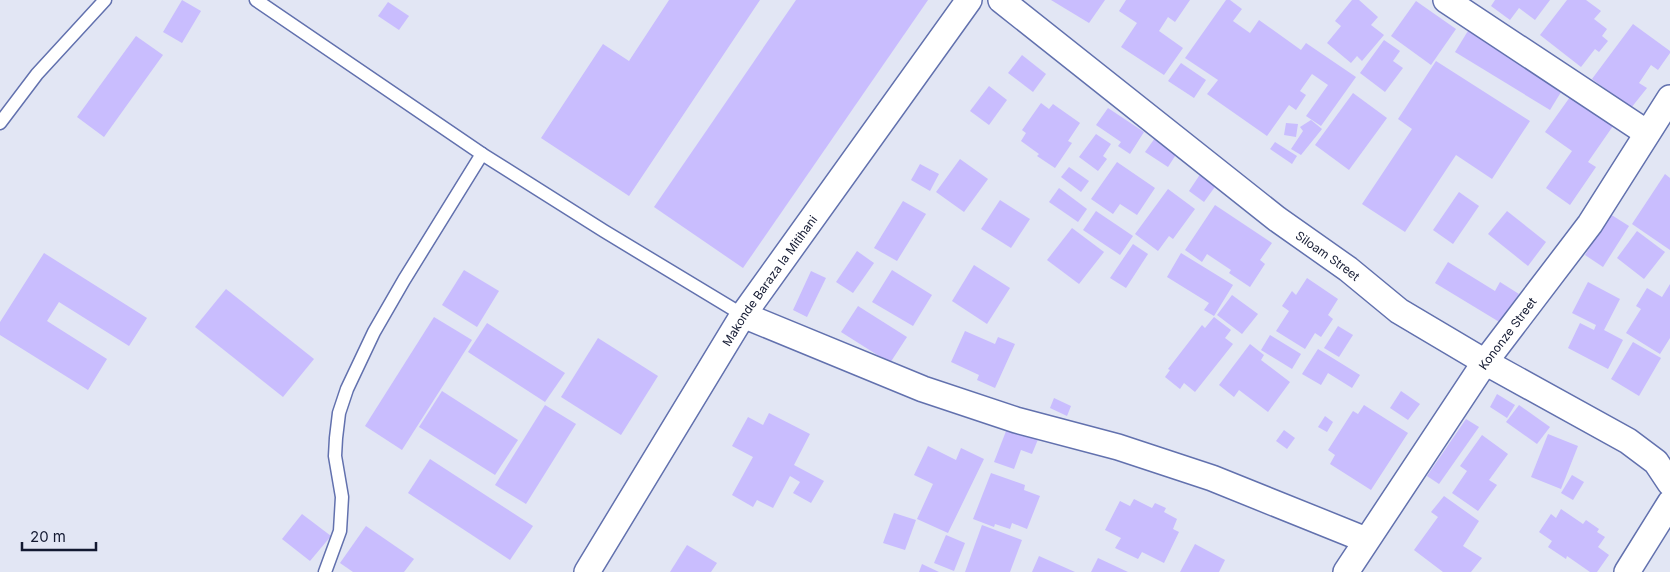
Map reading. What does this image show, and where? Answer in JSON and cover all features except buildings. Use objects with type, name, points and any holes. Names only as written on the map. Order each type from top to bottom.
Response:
[{"type":"street","name":"Makonde Baraza la Mitihani","points":[[587,572],[743,315],[969,0]]},
{"type":"street","name":"Siloam Street","points":[[1001,0],[1277,219],[1348,270],[1399,311],[1485,362],[1628,441],[1656,462],[1670,483]]},
{"type":"street","points":[[1446,0],[1648,133]]},
{"type":"street","name":"Kononze Street","points":[[1346,572],[1485,362],[1590,224],[1670,98]]},
{"type":"street","points":[[743,315],[923,389],[1016,420],[1118,447],[1212,478],[1366,540]]},
{"type":"street","points":[[1627,572],[1670,502]]},
{"type":"lane","points":[[0,123],[36,74],[105,0]]},
{"type":"lane","points":[[256,0],[482,154],[743,315]]},
{"type":"lane","points":[[325,572],[340,531],[342,497],[335,456],[339,413],[347,388],[374,332],[404,280],[482,154]]}]
